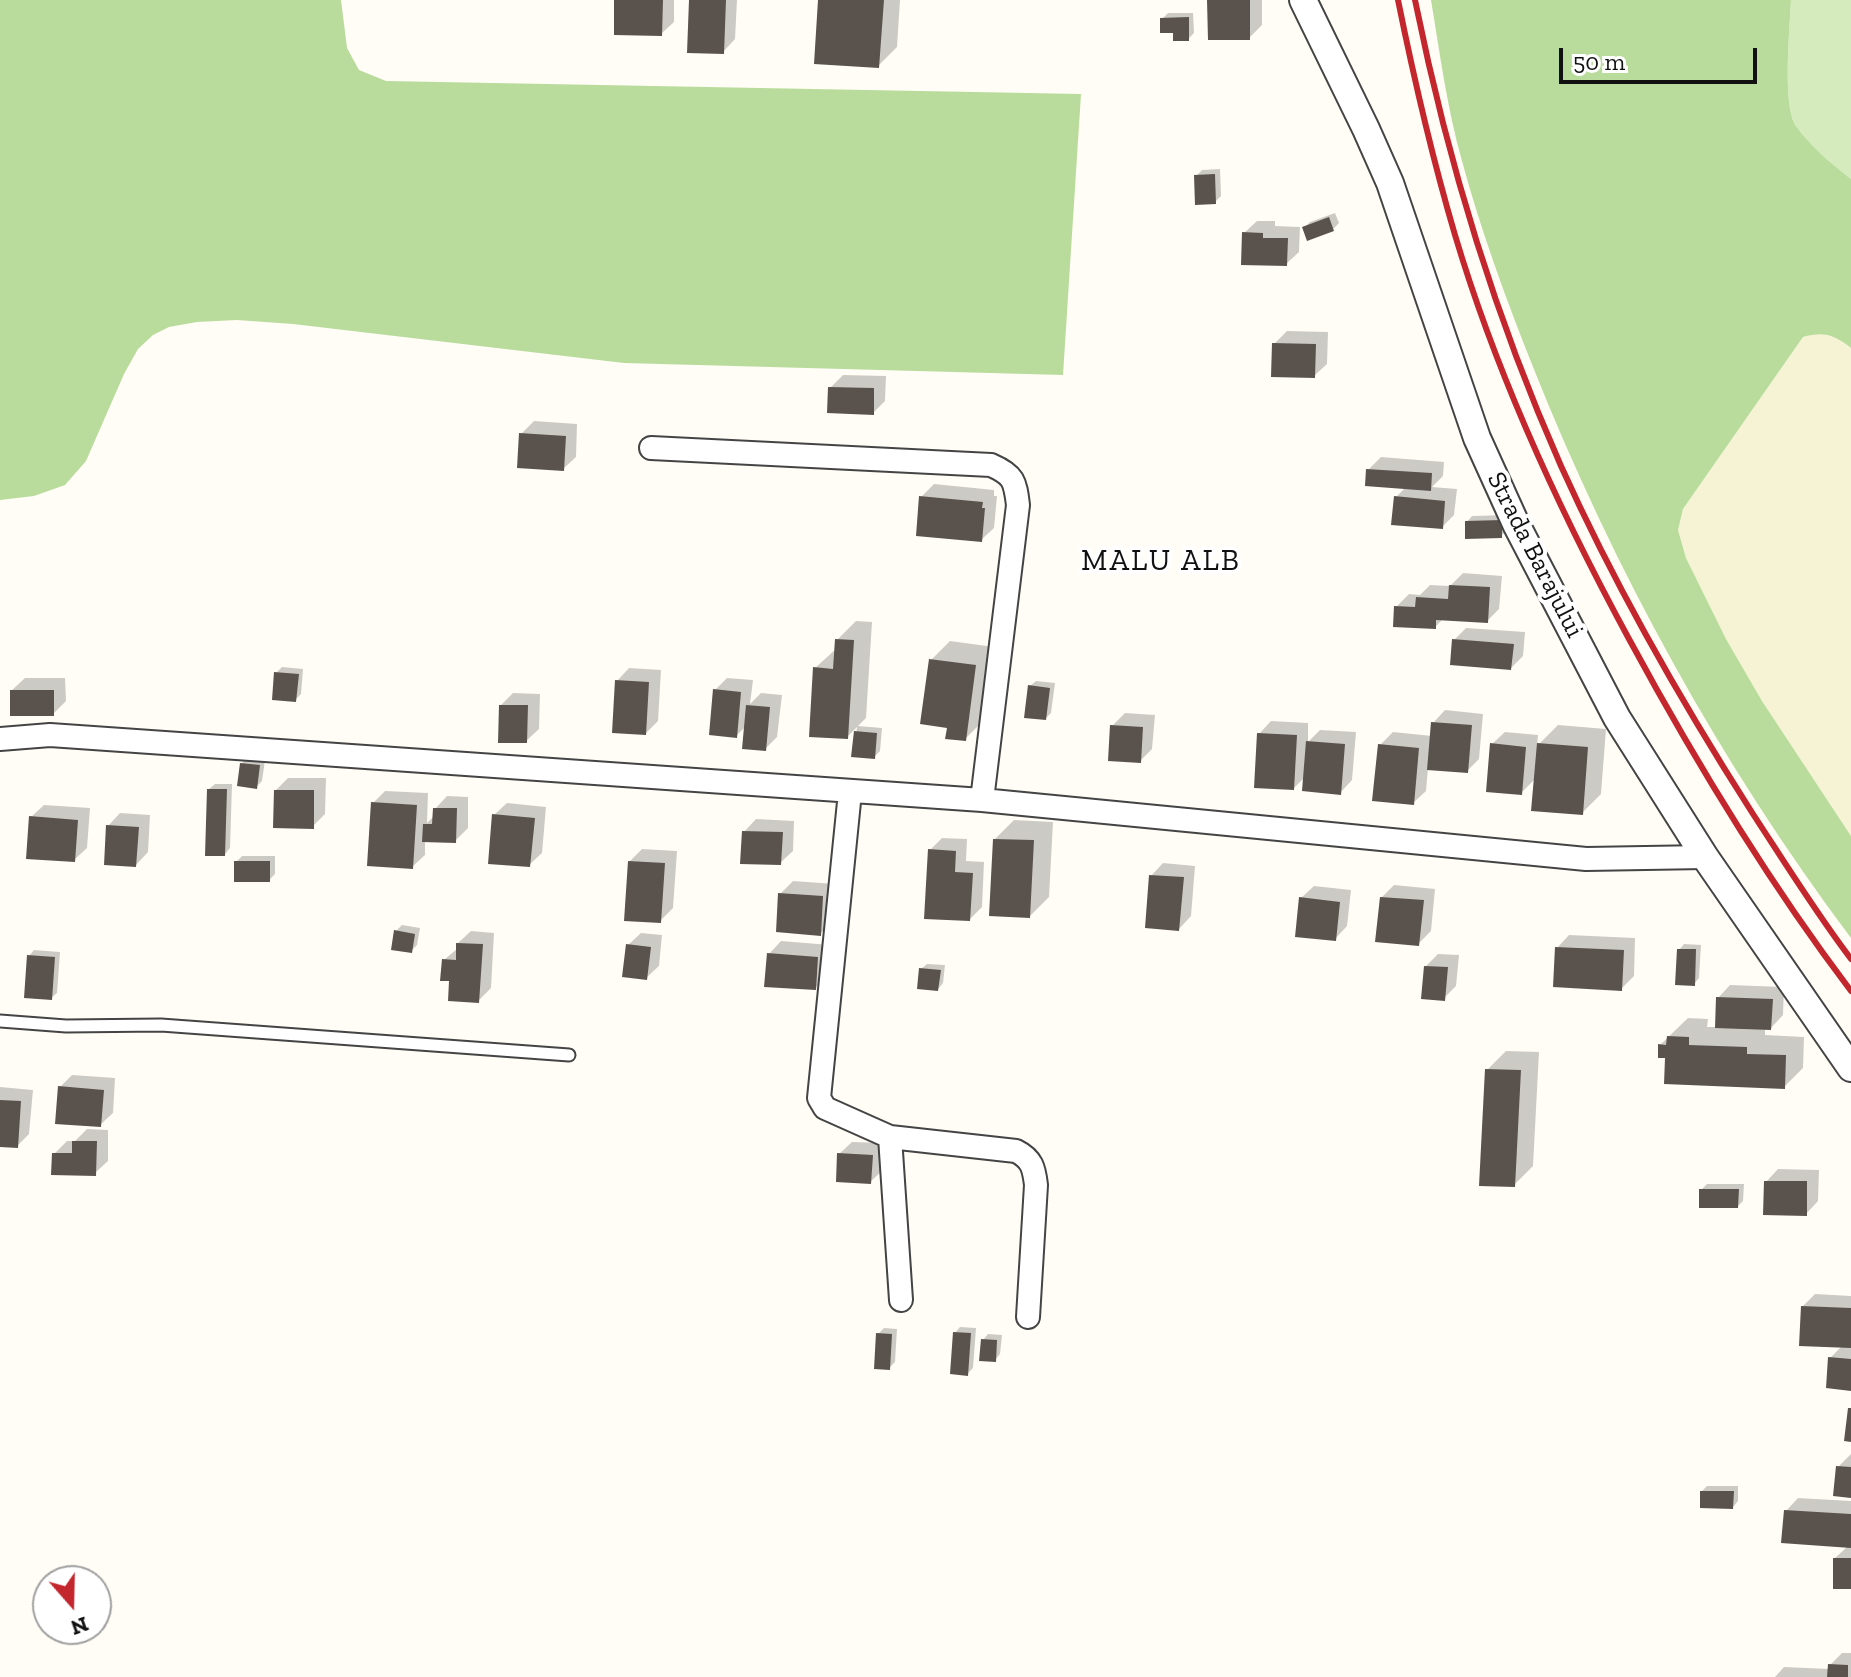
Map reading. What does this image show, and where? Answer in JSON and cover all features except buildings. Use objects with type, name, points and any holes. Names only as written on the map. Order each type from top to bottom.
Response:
[{"type":"street","name":"Strada Barajului","points":[[1303,0],[1390,183],[1477,438],[1516,524],[1617,718],[1705,857],[1851,1068]]},
{"type":"street","points":[[651,448],[991,465],[1006,472],[1016,483],[1018,505],[982,800]]},
{"type":"street","points":[[0,739],[50,735],[982,800],[1586,859],[1705,857]]},
{"type":"street","points":[[850,792],[819,1098],[825,1108],[890,1137],[1016,1151],[1027,1156],[1034,1167],[1036,1185],[1028,1317]]},
{"type":"street","points":[[890,1137],[901,1300]]},
{"type":"lane","points":[[0,1021],[66,1026],[161,1025],[569,1055]]},
{"type":"shaded area","points":[[1817,332],[1840,339],[1851,348],[1851,836],[1762,701],[1726,639],[1686,558],[1678,530],[1683,509],[1803,337]]},
{"type":"green space","points":[[0,0],[341,0],[347,48],[359,70],[386,81],[1081,94],[1063,375],[624,363],[293,324],[237,320],[197,322],[169,327],[153,335],[138,349],[86,461],[65,485],[34,496],[0,500]]},
{"type":"green space","points":[[1431,0],[1791,0],[1788,65],[1792,115],[1808,141],[1851,179],[1851,348],[1828,335],[1803,337],[1683,509],[1678,530],[1686,558],[1726,639],[1762,701],[1851,836],[1851,938],[1757,804],[1714,734],[1673,663],[1598,517],[1513,316],[1469,187],[1448,101]]},
{"type":"green space","points":[[1791,0],[1851,0],[1851,179],[1808,141],[1792,115],[1788,65]]},
{"type":"railway","points":[[1398,0],[1431,147],[1455,235],[1510,391],[1554,492],[1629,639],[1706,775],[1761,863],[1851,991]]},
{"type":"railway","points":[[1415,0],[1442,119],[1475,237],[1515,353],[1561,466],[1627,600],[1675,687],[1753,814],[1851,959]]},
{"type":"district","name":"MALU ALB","points":[[1161,561]]}]
